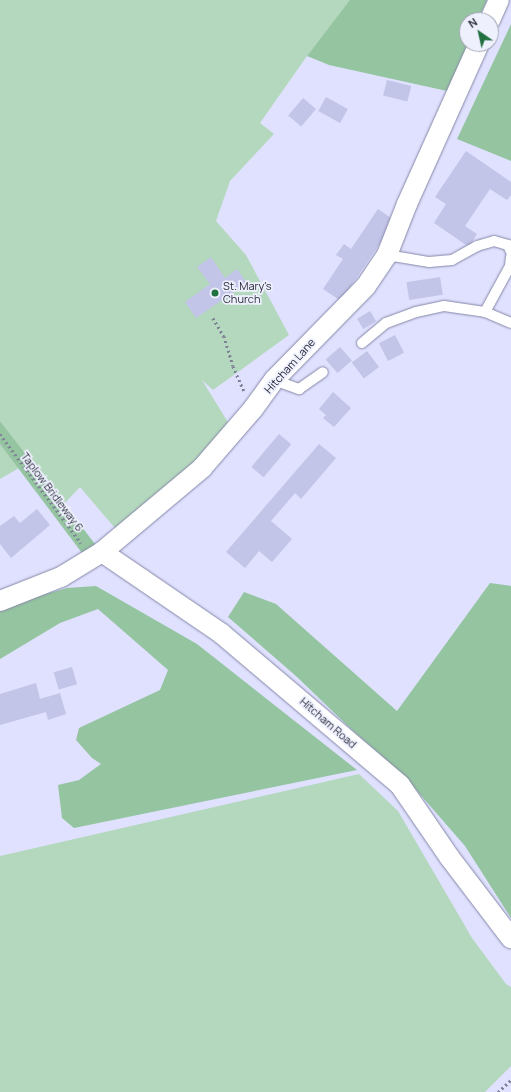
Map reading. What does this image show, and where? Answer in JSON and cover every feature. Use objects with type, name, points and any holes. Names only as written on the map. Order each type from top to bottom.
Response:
[{"type":"street","points":[[494,12],[499,0]]},
{"type":"street","name":"Hitcham Lane","points":[[0,600],[61,577],[97,555],[202,468],[253,409],[274,380],[366,286],[387,255],[407,204],[475,52]]},
{"type":"street","name":"Hitcham Road","points":[[97,555],[222,634],[400,785],[450,858],[511,938]]},
{"type":"lane","points":[[387,255],[429,262],[452,260],[478,246],[494,241],[508,246],[511,252]]},
{"type":"lane","points":[[485,312],[510,266],[511,257]]},
{"type":"lane","points":[[362,343],[386,323],[416,312],[444,306],[485,312],[511,323]]},
{"type":"lane","points":[[274,380],[299,389],[322,372]]},
{"type":"path","points":[[213,318],[224,336],[233,366],[253,409]]},
{"type":"path","name":"Taplow Bridleway 6","points":[[0,434],[97,555]]},
{"type":"path","points":[[498,1092],[511,1080]]},
{"type":"green space","points":[[0,0],[351,0],[307,56],[260,123],[274,134],[230,181],[216,221],[246,255],[289,335],[213,390],[202,380],[229,424],[199,464],[120,534],[80,487],[63,505],[0,421]]},
{"type":"green space","points":[[350,0],[487,0],[482,12],[459,12],[459,52],[464,52],[447,91],[329,65],[307,56]]},
{"type":"green space","points":[[511,24],[511,161],[457,139]]},
{"type":"green space","points":[[0,421],[95,544],[82,553],[0,444]]},
{"type":"green space","points":[[0,444],[19,468],[0,479]]},
{"type":"green space","points":[[490,583],[511,586],[511,918],[465,846],[404,776],[350,728],[297,677],[228,617],[244,592],[276,604],[397,711]]},
{"type":"green space","points":[[96,586],[197,644],[357,770],[74,828],[62,818],[58,785],[79,780],[101,764],[92,758],[76,740],[79,728],[160,690],[168,670],[98,609],[60,623],[0,659],[0,607],[67,588]]},
{"type":"green space","points":[[359,774],[398,811],[472,938],[506,984],[511,987],[511,1066],[485,1092],[0,1092],[0,856]]},
{"type":"building","points":[[387,80],[411,86],[407,102],[383,96]]},
{"type":"building","points":[[326,97],[348,109],[340,123],[318,111]]},
{"type":"building","points":[[303,98],[316,109],[301,127],[288,116]]},
{"type":"building","points":[[466,151],[511,182],[511,195],[507,200],[490,189],[465,226],[477,234],[469,247],[434,223],[446,204],[435,197]]},
{"type":"building","points":[[378,209],[395,221],[341,301],[323,289],[343,259],[336,255],[344,244],[351,249]]},
{"type":"building","name":"St. Mary's Church","points":[[211,257],[225,278],[237,269],[247,283],[196,318],[185,302],[210,284],[197,267]]},
{"type":"building","points":[[440,277],[443,295],[409,300],[406,282]]},
{"type":"building","points":[[370,311],[376,321],[363,329],[357,319]]},
{"type":"building","points":[[395,335],[404,353],[388,361],[379,343]]},
{"type":"building","points":[[340,347],[352,361],[337,373],[326,359]]},
{"type":"building","points":[[367,351],[379,367],[364,378],[352,362]]},
{"type":"building","points":[[333,392],[351,408],[334,427],[323,418],[326,415],[319,409]]},
{"type":"building","points":[[279,434],[291,444],[264,477],[251,467]]},
{"type":"building","points":[[319,444],[336,458],[301,499],[295,493],[271,521],[292,539],[272,562],[259,551],[245,568],[226,552]]},
{"type":"building","points":[[37,509],[50,525],[11,558],[0,544],[0,526],[14,516],[20,523]]},
{"type":"building","points":[[72,667],[77,684],[59,690],[54,672]]},
{"type":"building","points":[[36,683],[40,699],[60,693],[66,714],[48,720],[46,712],[0,725],[0,694]]},
{"type":"place","name":"St. Mary's Church","points":[[215,293]]}]
